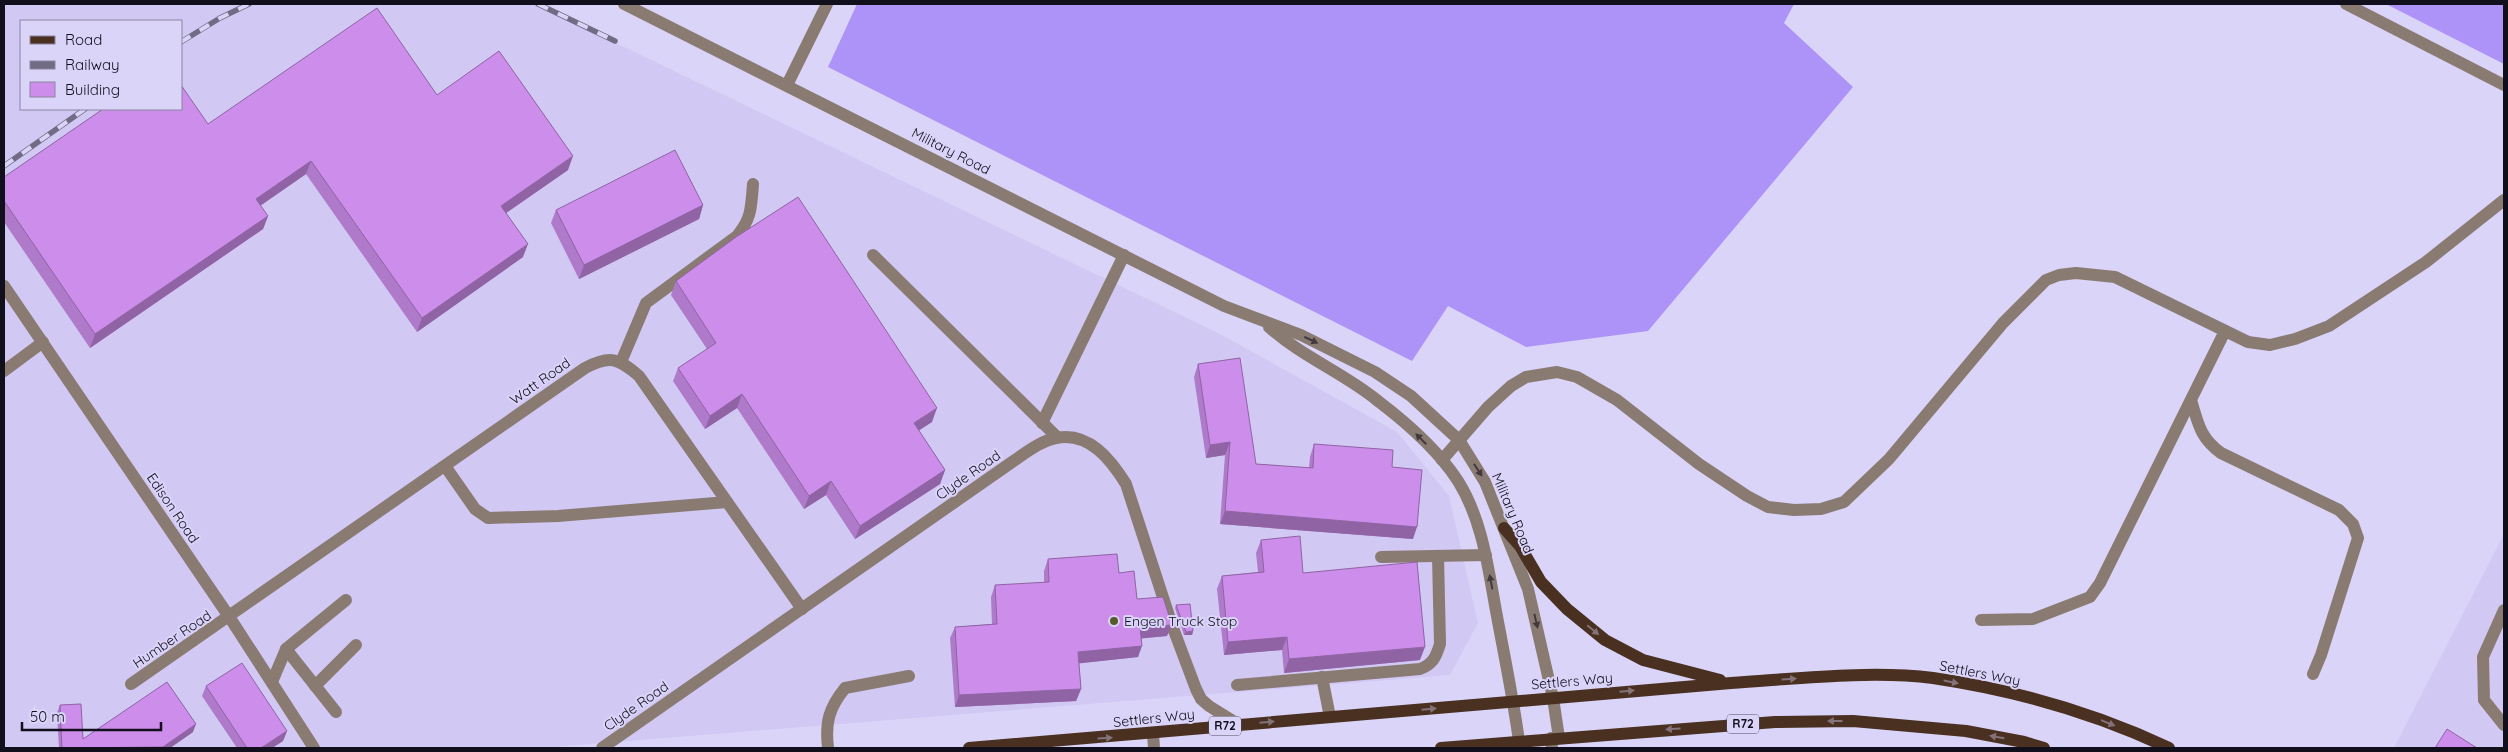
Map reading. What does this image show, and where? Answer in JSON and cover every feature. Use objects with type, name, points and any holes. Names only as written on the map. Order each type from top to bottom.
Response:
[{"type":"main road","points":[[1504,528],[1520,546],[1541,582],[1567,609],[1605,640],[1643,660],[1731,683]]},
{"type":"main road","name":"Settlers Way","points":[[969,748],[1153,734],[1238,724],[1731,683],[1849,675],[1932,678],[2038,700],[2100,719],[2169,748]]},
{"type":"main road","name":"R72","points":[[1441,748],[1519,741],[1554,741],[1775,722],[1852,721],[1966,731],[2024,742],[2044,748]]},
{"type":"street","name":"Military Road","points":[[624,4],[646,9],[787,85],[1224,306],[1301,335],[1375,372],[1411,396],[1459,440],[1486,482],[1528,589],[1553,698],[1554,741]]},
{"type":"street","points":[[787,85],[827,4]]},
{"type":"street","points":[[2346,4],[2504,85]]},
{"type":"street","points":[[753,184],[750,218],[744,227],[737,236],[646,303],[621,362],[639,376],[802,609]]},
{"type":"street","points":[[1442,460],[1488,407],[1511,386],[1526,377],[1557,372],[1577,377],[1617,400],[1700,464],[1761,504],[1768,507],[1794,510],[1821,509],[1844,502],[1889,460],[2003,323],[2046,280],[2059,275],[2076,273],[2115,277],[2248,342],[2270,344],[2295,340],[2329,326],[2426,262],[2504,200]]},
{"type":"street","points":[[1042,423],[1124,255]]},
{"type":"street","points":[[873,256],[1057,438]]},
{"type":"street","name":"Edison Road","points":[[4,286],[230,618],[314,748]]},
{"type":"street","name":"Military Road","points":[[1266,323],[1298,350],[1377,400],[1410,428],[1442,460],[1458,481],[1472,508],[1486,555],[1514,702],[1519,741]]},
{"type":"street","points":[[1981,620],[2033,619],[2090,597],[2100,583],[2225,331]]},
{"type":"street","points":[[4,371],[43,342]]},
{"type":"street","name":"Watt Road","points":[[230,618],[585,368],[607,360],[621,362]]},
{"type":"street","points":[[2191,400],[2202,435],[2210,445],[2221,453],[2340,510],[2353,524],[2358,538],[2321,655],[2313,674]]},
{"type":"street","name":"Clyde Road","points":[[602,748],[1015,460],[1039,444],[1057,438],[1079,439],[1097,448],[1116,467],[1126,484],[1172,628],[1196,689],[1201,699],[1209,706],[1238,724]]},
{"type":"street","points":[[446,466],[475,509],[488,518],[558,516],[727,502]]},
{"type":"street","points":[[1381,557],[1486,555]]},
{"type":"street","points":[[1237,685],[1420,669],[1430,665],[1440,644],[1438,556]]},
{"type":"street","points":[[272,682],[286,649],[346,600]]},
{"type":"street","points":[[2504,610],[2483,657],[2484,700],[2504,725]]},
{"type":"street","name":"Humber Road","points":[[131,684],[230,618]]},
{"type":"street","points":[[315,686],[356,645]]},
{"type":"street","points":[[286,649],[336,712]]},
{"type":"street","points":[[828,748],[826,728],[834,702],[845,688],[909,676]]},
{"type":"street","points":[[1322,677],[1330,717]]},
{"type":"street","points":[[1153,734],[1154,748]]},
{"type":"shaded area","points":[[4,4],[535,4],[1218,333],[1397,432],[1449,496],[1478,623],[1450,675],[540,748],[4,748]]},
{"type":"shaded area","points":[[857,4],[1794,4],[1784,23],[1853,87],[1648,331],[1526,347],[1448,306],[1412,361],[828,67]]},
{"type":"shaded area","points":[[2386,4],[2504,4],[2504,64]]},
{"type":"shaded area","points":[[2504,534],[2504,748],[2394,748]]},
{"type":"building","points":[[377,8],[437,95],[499,51],[573,156],[501,206],[528,244],[422,318],[311,161],[256,199],[268,216],[95,334],[4,201],[4,177],[102,110],[182,110],[182,86],[208,124]]},
{"type":"building","points":[[675,150],[703,205],[584,265],[556,210]]},
{"type":"building","points":[[798,197],[937,408],[914,423],[945,470],[860,526],[831,481],[809,496],[742,394],[710,416],[678,368],[716,343],[676,281],[736,237]]},
{"type":"building","points":[[1240,358],[1256,464],[1313,468],[1314,444],[1393,450],[1392,467],[1422,470],[1417,527],[1225,511],[1230,442],[1210,445],[1198,364]]},
{"type":"building","points":[[1300,536],[1303,573],[1417,562],[1425,647],[1289,659],[1287,637],[1228,642],[1222,576],[1264,572],[1261,540]]},
{"type":"building","points":[[1117,554],[1119,573],[1134,571],[1137,599],[1163,597],[1172,625],[1140,627],[1142,646],[1078,652],[1081,689],[959,695],[955,627],[997,624],[995,585],[1049,582],[1048,559]]},
{"type":"building","points":[[1190,604],[1193,631],[1186,632],[1176,605]]},
{"type":"building","points":[[242,663],[287,731],[261,748],[247,748],[206,686]]},
{"type":"building","points":[[167,682],[196,724],[163,747],[62,748],[60,705],[81,704],[83,739]]},
{"type":"building","points":[[2447,729],[2477,748],[2435,748]]},
{"type":"railway","points":[[182,41],[220,18],[249,4]]},
{"type":"railway","points":[[538,4],[615,41]]},
{"type":"railway","points":[[4,166],[84,110]]},
{"type":"place","name":"Engen Truck Stop","points":[[1114,621]]}]
